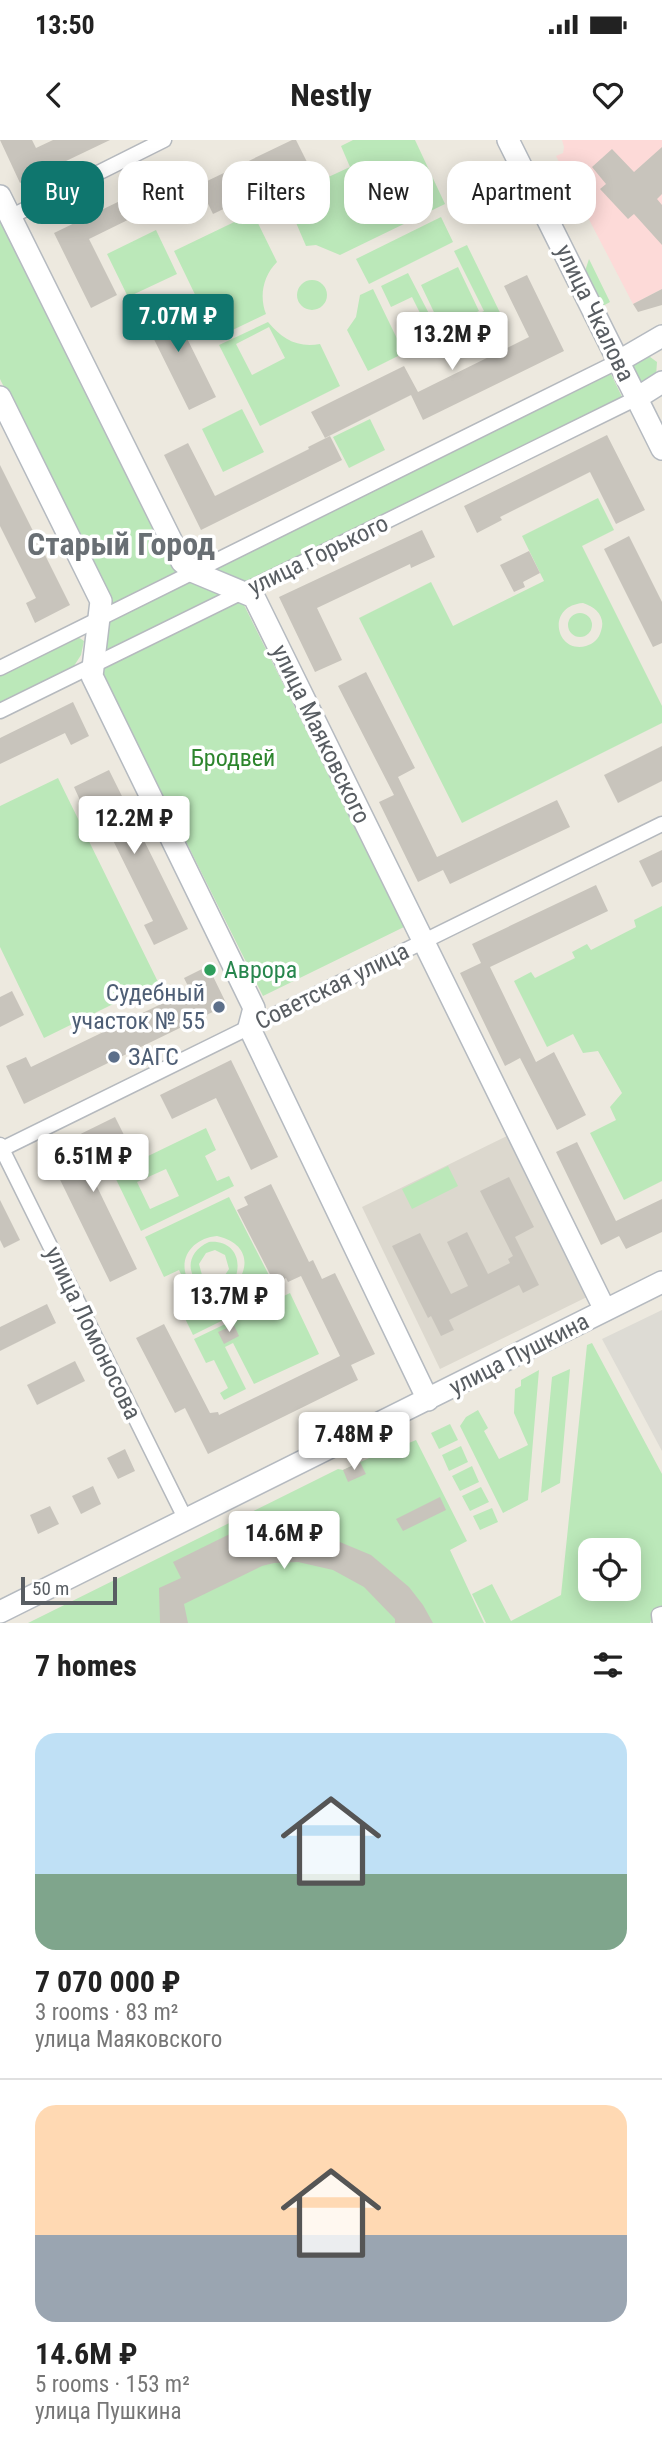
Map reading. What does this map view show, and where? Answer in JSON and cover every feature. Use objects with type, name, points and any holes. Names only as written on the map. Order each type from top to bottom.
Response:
[{"type":"street","points":[[10,217],[164,140]]},
{"type":"street","name":"улица Чкалова","points":[[508,140],[660,444]]},
{"type":"street","name":"улица Маяковского","points":[[0,196],[182,562],[194,572],[254,597],[605,1310]]},
{"type":"street","points":[[618,361],[658,343]]},
{"type":"street","name":"улица Горького","points":[[0,668],[618,361]]},
{"type":"street","points":[[637,398],[662,382]]},
{"type":"street","points":[[0,397],[101,601],[92,677],[254,1008],[249,1027],[428,1400]]},
{"type":"street","name":"улица Горького","points":[[0,711],[637,398]]},
{"type":"street","points":[[660,444],[662,418]]},
{"type":"street","name":"Советская улица","points":[[1,1147],[662,824]]},
{"type":"street","name":"улица Ломоносова","points":[[1,1147],[186,1520]]},
{"type":"street","name":"улица Пушкина","points":[[0,1612],[662,1282]]},
{"type":"shaded area","points":[[562,140],[662,140],[662,289],[633,304],[591,224],[596,224],[596,161],[559,161],[556,156],[563,153]]},
{"type":"shaded area","points":[[509,1135],[589,1296],[440,1369],[362,1207]]},
{"type":"shaded area","points":[[662,1310],[662,1451],[602,1339]]},
{"type":"green space","points":[[353,140],[415,140],[425,161],[347,161],[341,146]]},
{"type":"green space","points":[[344,170],[344,224],[404,224],[340,255],[316,245],[306,246],[297,224],[330,224],[330,176]]},
{"type":"green space","points":[[433,178],[445,204],[433,210]]},
{"type":"green space","name":"Бродвей","points":[[0,216],[175,563],[244,605],[404,927],[263,996],[103,675],[108,597],[0,379]]},
{"type":"green space","points":[[441,217],[453,242],[369,284],[356,259],[427,224],[433,224],[433,221]]},
{"type":"green space","points":[[230,224],[258,224],[277,262],[268,274],[264,286],[266,314],[216,338],[174,251]]},
{"type":"green space","points":[[156,230],[177,274],[128,297],[107,254]]},
{"type":"green space","points":[[467,245],[506,325],[448,353],[440,339],[414,352],[402,327],[422,317],[412,297],[391,307],[381,286],[408,273],[439,333],[484,311],[454,251]]},
{"type":"green space","points":[[589,259],[610,302],[601,307],[585,271]]},
{"type":"green space","points":[[458,267],[479,311],[442,329],[421,285]]},
{"type":"green space","points":[[312,280],[323,284],[327,295],[323,306],[312,310],[301,306],[297,295],[301,284]]},
{"type":"green space","points":[[373,289],[404,353],[368,371],[347,330],[356,317],[360,295]]},
{"type":"green space","points":[[268,322],[291,341],[304,345],[320,344],[340,386],[260,426],[219,345]],"holes":[[[269,327],[285,358],[252,375],[236,344]]]},
{"type":"green space","points":[[646,354],[657,362],[656,376],[644,383],[638,383],[628,366]]},
{"type":"green space","points":[[610,372],[622,397],[244,584],[215,568]]},
{"type":"green space","points":[[242,409],[264,452],[223,472],[202,429]]},
{"type":"green space","points":[[370,419],[385,450],[349,468],[333,437]]},
{"type":"green space","points":[[598,498],[614,530],[582,546],[662,706],[662,723],[462,823],[359,618],[431,582],[453,626],[544,581],[522,536]],"holes":[[[583,603],[601,617],[601,631],[591,644],[576,647],[562,637],[559,620],[563,612],[571,606]]]},
{"type":"green space","points":[[580,613],[589,616],[592,625],[589,634],[580,637],[571,634],[568,625],[571,616]]},
{"type":"green space","points":[[78,637],[84,641],[81,655],[72,669],[0,704],[0,676]]},
{"type":"green space","points":[[58,778],[158,982],[44,1038],[0,947],[0,806]]},
{"type":"green space","points":[[662,906],[662,1181],[624,1200],[590,1133],[616,1120],[610,1107],[622,1093],[598,1051],[583,1053],[573,1034],[547,1047],[514,981],[531,972],[535,978],[575,958],[572,952],[587,944],[591,950],[636,927],[634,920]]},
{"type":"green space","points":[[206,1128],[216,1150],[205,1156],[217,1181],[229,1176],[234,1186],[141,1231],[113,1173]],"holes":[[[166,1169],[179,1196],[150,1209],[137,1182]]]},
{"type":"green space","points":[[448,1166],[458,1186],[412,1209],[402,1189]]},
{"type":"green space","points":[[229,1197],[278,1293],[193,1335],[178,1304],[192,1297],[179,1270],[164,1277],[145,1237]],"holes":[[[217,1236],[235,1244],[244,1256],[244,1269],[238,1282],[227,1292],[214,1296],[201,1294],[185,1274],[189,1251],[201,1241]]]},
{"type":"green space","points":[[209,1242],[229,1247],[238,1264],[235,1279],[223,1287],[212,1289],[202,1286],[191,1270],[191,1260],[197,1250]],"holes":[[[215,1250],[225,1255],[229,1269],[223,1278],[214,1281],[202,1275],[199,1264],[206,1253]]]},
{"type":"green space","points":[[290,1293],[319,1354],[254,1384],[233,1343],[225,1347],[246,1389],[224,1400],[220,1393],[228,1388],[214,1360],[206,1363],[194,1339]]},
{"type":"green space","points":[[592,1343],[662,1474],[662,1608],[656,1611],[650,1623],[486,1623],[472,1594],[492,1584],[511,1621],[561,1595],[587,1345]]},
{"type":"green space","points":[[570,1369],[560,1483],[541,1493],[552,1377]]},
{"type":"green space","points":[[539,1370],[528,1500],[503,1513],[460,1426],[466,1417],[478,1410],[488,1428],[484,1431],[499,1459],[528,1445],[514,1413],[515,1389],[521,1386],[521,1380]]},
{"type":"green space","points":[[450,1424],[458,1440],[439,1449],[431,1433]]},
{"type":"green space","points":[[416,1440],[467,1541],[450,1550],[484,1623],[28,1623],[338,1469],[343,1470],[402,1443],[404,1445]]},
{"type":"green space","points":[[461,1446],[468,1462],[449,1471],[442,1455]]},
{"type":"green space","points":[[472,1466],[479,1482],[460,1491],[452,1476]]},
{"type":"green space","points":[[481,1487],[489,1502],[470,1511],[462,1496]]},
{"type":"green space","points":[[492,1508],[498,1522],[480,1530],[473,1516]]},
{"type":"building","points":[[0,140],[32,140],[36,148],[53,140],[110,140],[66,161],[21,161],[20,183]]},
{"type":"building","points":[[296,140],[306,161],[249,161]]},
{"type":"building","points":[[662,147],[662,194],[657,199],[662,205],[662,245],[634,214],[628,219],[600,189],[606,184],[596,172],[596,163],[612,149],[634,172]]},
{"type":"building","points":[[222,174],[222,210],[213,214],[208,204],[208,181]]},
{"type":"building","points":[[118,202],[120,224],[89,239],[117,295],[91,308],[54,233],[73,224],[104,224],[104,209]]},
{"type":"building","points":[[527,275],[564,351],[423,420],[411,395],[325,438],[311,412],[335,400],[404,366],[418,392],[529,337],[504,286]]},
{"type":"building","points":[[662,289],[662,305],[638,312],[633,304]]},
{"type":"building","points":[[167,298],[216,397],[189,410],[140,311]]},
{"type":"building","points":[[607,435],[645,510],[616,524],[590,472],[500,517],[502,520],[477,533],[464,506]]},
{"type":"building","points":[[330,436],[342,460],[201,530],[164,455],[188,443],[215,496]]},
{"type":"building","points":[[0,465],[70,605],[35,623],[26,603],[36,598],[0,526]]},
{"type":"building","points":[[422,530],[435,557],[411,568],[410,564],[317,608],[342,660],[315,672],[279,597]]},
{"type":"building","points":[[629,536],[662,602],[662,643],[653,647],[604,549]]},
{"type":"building","points":[[529,551],[540,573],[523,582],[525,587],[514,592],[500,565]]},
{"type":"building","points":[[366,672],[415,768],[398,777],[437,857],[557,800],[570,827],[450,884],[443,870],[418,882],[379,802],[394,795],[338,686]]},
{"type":"building","points":[[73,702],[89,736],[71,745],[65,733],[0,764],[0,738]]},
{"type":"building","points":[[662,746],[662,781],[618,803],[604,775]]},
{"type":"building","points":[[109,770],[188,929],[154,945],[144,925],[153,921],[95,804],[84,809],[74,787]]},
{"type":"building","points":[[662,850],[662,882],[652,887],[639,861]]},
{"type":"building","points":[[596,885],[608,911],[490,967],[536,1062],[554,1052],[586,1115],[557,1130],[520,1058],[505,1066],[460,973],[481,963],[472,944]]},
{"type":"building","points":[[208,966],[227,1005],[24,1104],[6,1066],[26,1057],[31,1067],[190,990],[184,978]]},
{"type":"building","points":[[12,991],[24,1015],[0,1027],[0,997]]},
{"type":"building","points":[[231,1060],[278,1157],[251,1170],[216,1098],[172,1119],[160,1095]]},
{"type":"building","points":[[115,1117],[127,1141],[85,1162],[137,1269],[110,1282],[46,1151]]},
{"type":"building","points":[[577,1142],[616,1221],[662,1199],[662,1232],[626,1249],[619,1236],[601,1245],[556,1152]]},
{"type":"building","points":[[509,1177],[534,1227],[515,1237],[539,1285],[523,1293],[519,1285],[449,1320],[454,1330],[441,1336],[431,1316],[428,1318],[392,1246],[420,1233],[451,1294],[468,1286],[447,1242],[467,1232],[488,1274],[510,1263],[508,1259],[513,1256],[480,1191]]},
{"type":"building","points":[[271,1184],[309,1262],[313,1260],[322,1279],[335,1273],[375,1354],[351,1365],[358,1380],[208,1454],[185,1408],[175,1413],[136,1338],[164,1324],[210,1413],[218,1412],[219,1415],[340,1356],[301,1276],[288,1282],[286,1278],[275,1284],[237,1210],[248,1205],[244,1197]]},
{"type":"building","points":[[0,1200],[20,1240],[4,1248],[0,1240]]},
{"type":"building","points":[[47,1304],[56,1323],[0,1351],[0,1327]]},
{"type":"building","points":[[234,1325],[239,1336],[224,1344],[218,1332]]},
{"type":"building","points":[[75,1361],[85,1381],[37,1405],[27,1385]]},
{"type":"building","points":[[125,1449],[135,1471],[118,1479],[107,1458]]},
{"type":"building","points":[[360,1462],[366,1474],[348,1482],[343,1470]]},
{"type":"building","points":[[93,1486],[101,1504],[81,1514],[72,1496]]},
{"type":"building","points":[[440,1497],[446,1510],[403,1531],[396,1519]]},
{"type":"building","points":[[50,1506],[59,1524],[38,1534],[30,1515]]},
{"type":"building","points":[[284,1521],[294,1524],[298,1533],[335,1540],[371,1555],[409,1587],[433,1623],[395,1623],[395,1619],[364,1587],[333,1570],[298,1562],[262,1566],[184,1604],[188,1623],[160,1623],[159,1588],[181,1578],[173,1562],[238,1530],[246,1546],[271,1534],[275,1525]]},
{"type":"place","name":"Аврора","points":[[210,970]]},
{"type":"place","name":"Судебный участок № 55","points":[[219,1007]]},
{"type":"place","name":"ЗАГС","points":[[114,1057]]},
{"type":"district","name":"Старый Город","points":[[121,544]]}]
